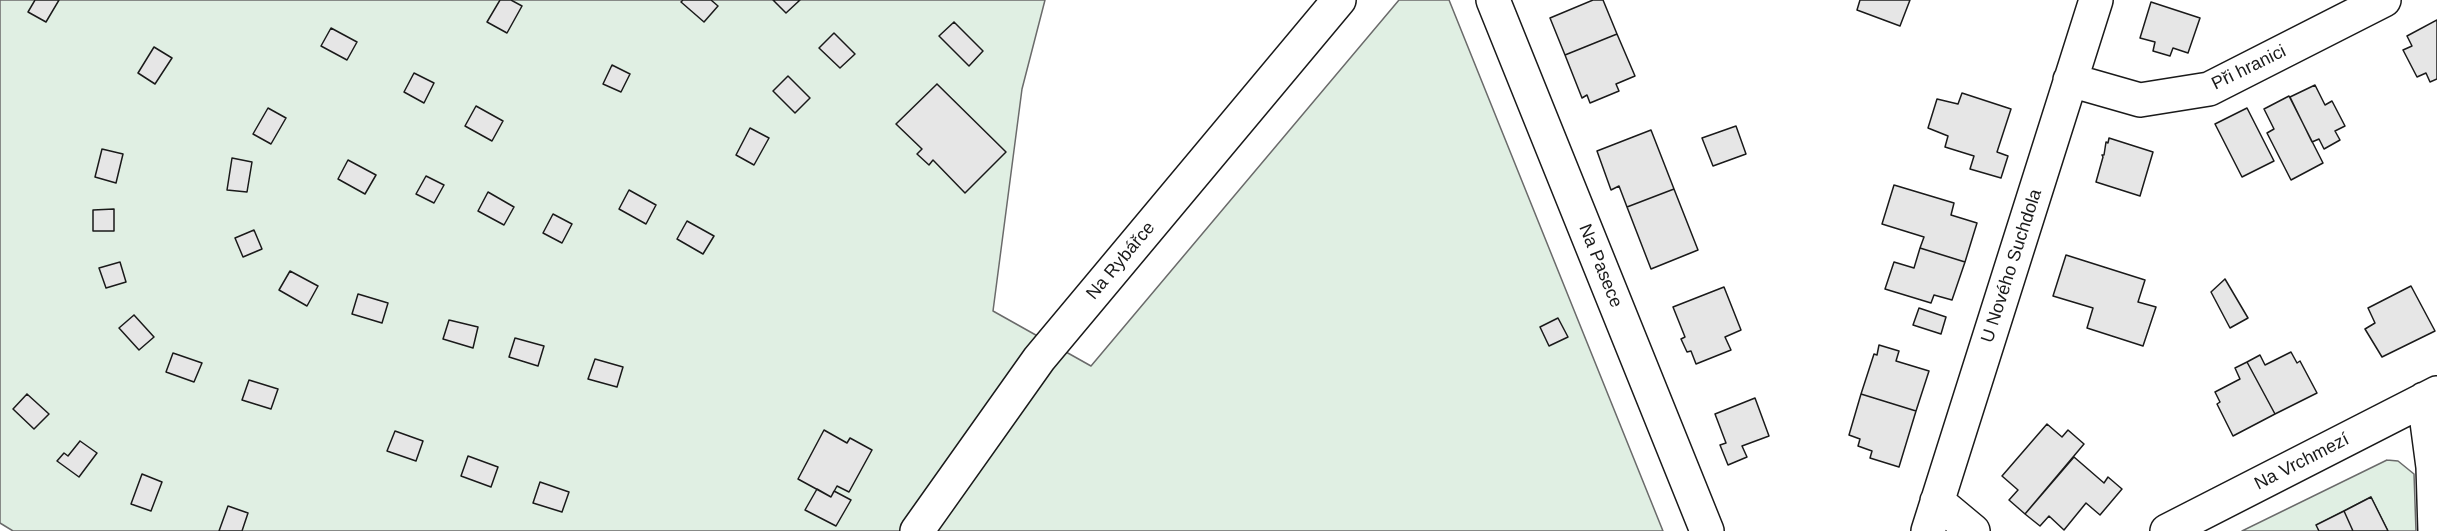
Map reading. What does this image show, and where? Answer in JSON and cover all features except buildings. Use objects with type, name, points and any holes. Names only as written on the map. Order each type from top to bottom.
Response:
[{"type":"street","name":"Na Rybářce","points":[[917,531],[1039,359],[1339,0]]},
{"type":"street","name":"Na Pasece","points":[[1493,0],[1707,531]]},
{"type":"street","name":"U Nového Suchdola","points":[[1932,516],[2096,0]]},
{"type":"street","name":"Při hranici","points":[[2070,80],[2140,100],[2209,89],[2384,0]]},
{"type":"street","points":[[2431,396],[2435,531]]},
{"type":"street","name":"Na Vrchmezí","points":[[2167,531],[2431,396]]},
{"type":"street","points":[[1932,516],[1973,531]]},
{"type":"green space","points":[[0,0],[1045,0],[1022,89],[993,311],[1091,366],[1399,0],[1449,0],[1663,531],[13,531],[0,523]]},
{"type":"green space","points":[[2387,460],[2398,461],[2414,474],[2416,531],[2388,531],[2371,497],[2317,525],[2319,531],[2242,531]]}]
